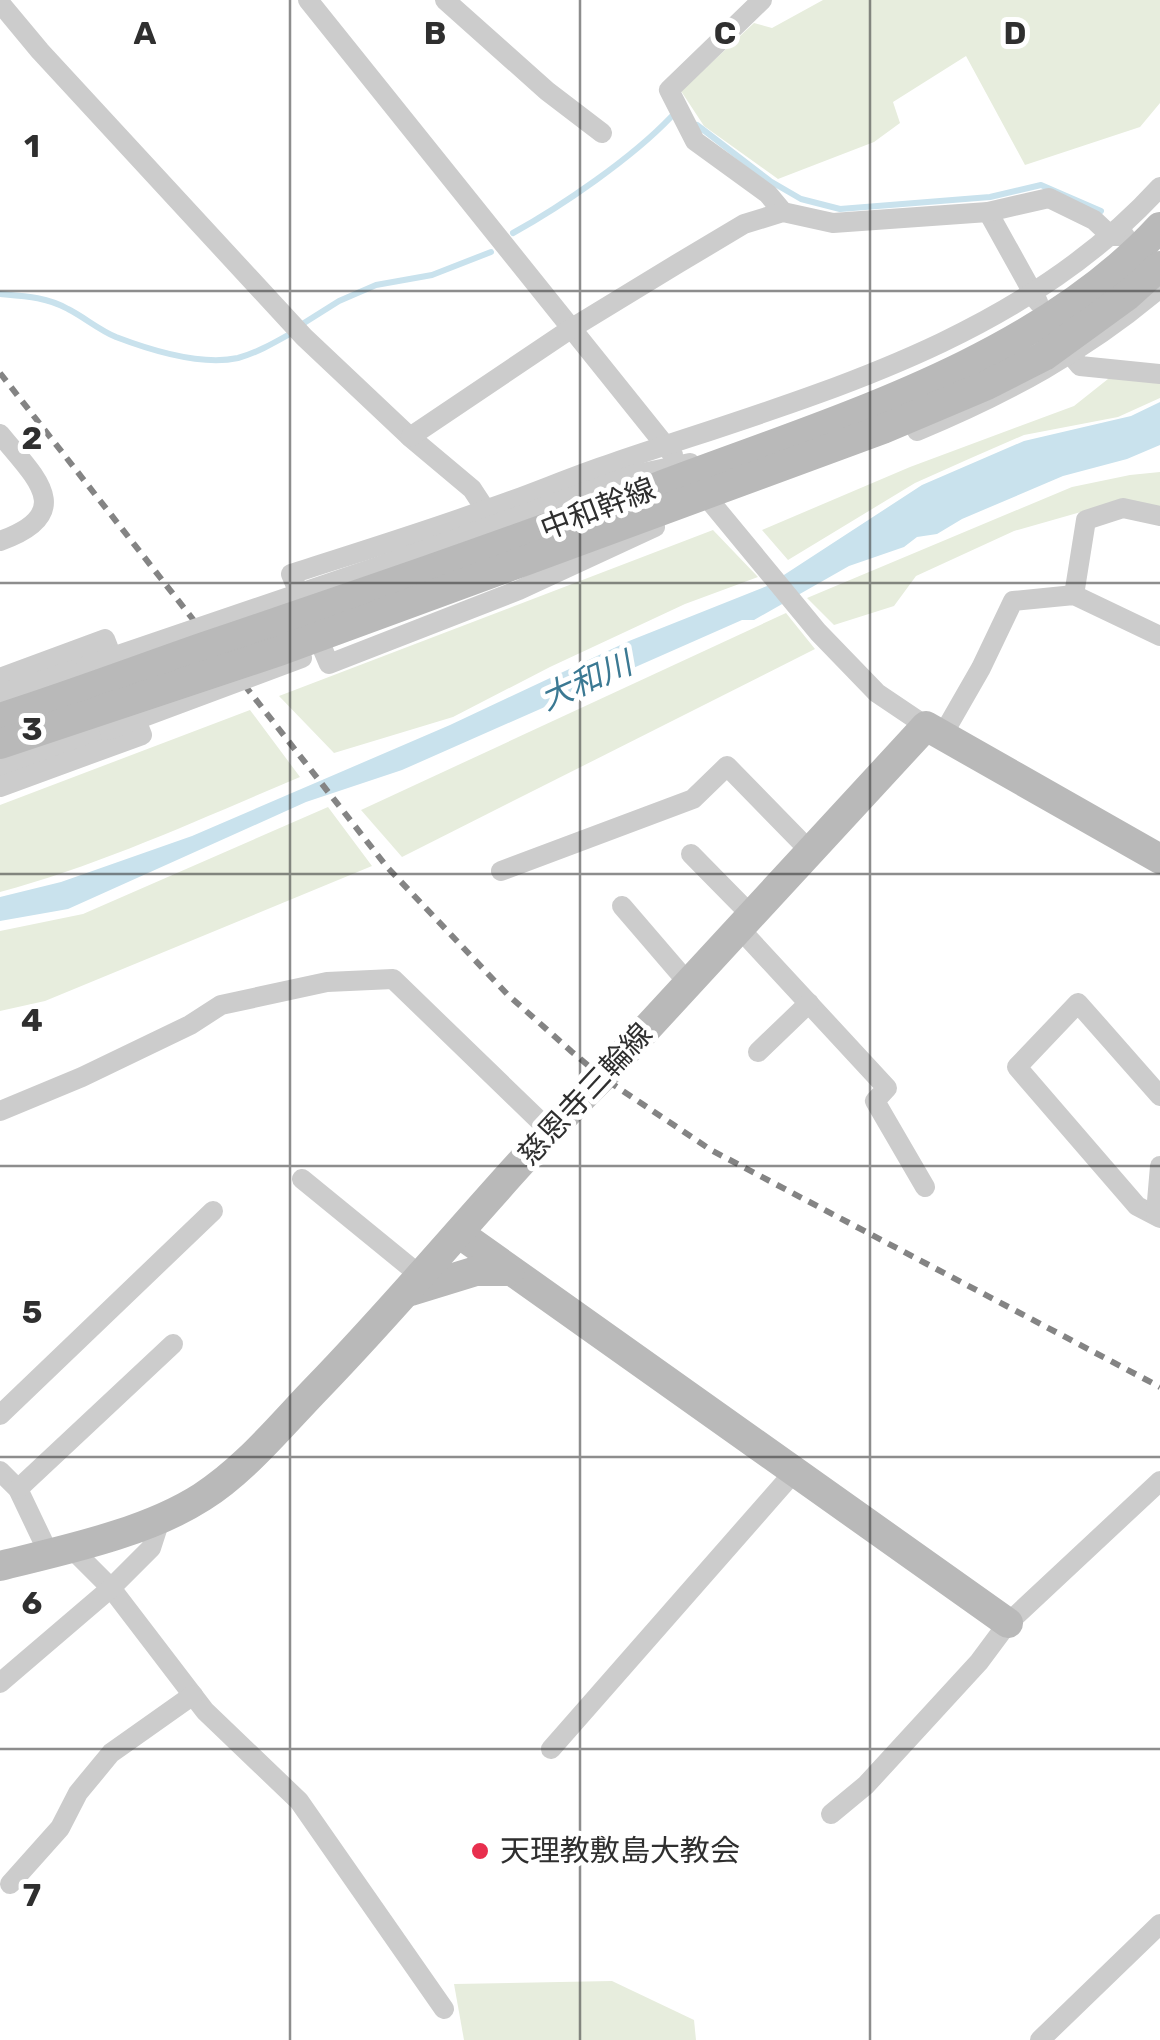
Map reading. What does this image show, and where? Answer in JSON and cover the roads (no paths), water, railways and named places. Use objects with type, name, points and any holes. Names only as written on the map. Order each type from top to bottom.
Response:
[{"type":"main road","name":"中和幹線","points":[[0,718],[504,544],[954,372],[1034,329],[1085,293],[1160,228]]},
{"type":"main road","name":"中和幹線","points":[[0,744],[282,650],[883,429],[1044,356],[1091,324],[1160,266]]},
{"type":"main road","name":"慈恩寺三輪線","points":[[0,1566],[161,1517],[202,1497],[253,1454],[415,1284],[549,1130],[744,921],[866,794],[934,731]]},
{"type":"main road","points":[[934,731],[1160,859]]},
{"type":"main road","points":[[460,1234],[1008,1623]]},
{"type":"main road","points":[[415,1284],[476,1270],[510,1271]]},
{"type":"street","points":[[445,0],[547,91],[602,133]]},
{"type":"street","points":[[762,0],[669,90],[695,141],[768,194],[783,212]]},
{"type":"street","points":[[0,2],[52,64],[304,337],[410,437],[472,489],[487,510],[519,590]]},
{"type":"street","points":[[319,4],[666,447],[818,632],[877,694],[934,731],[981,668],[1013,601],[1074,596],[1160,636]]},
{"type":"street","points":[[1160,187],[1112,236],[1033,294],[975,327],[886,369],[613,462],[487,510],[291,574],[329,664],[519,590],[712,503],[906,435],[994,399],[1071,356],[1160,288]]},
{"type":"street","points":[[410,437],[572,328],[744,224],[783,212],[833,223],[988,212],[1049,198],[1094,220],[1112,236],[1125,236],[1160,276]]},
{"type":"street","points":[[988,212],[1033,294],[1080,366],[1160,374]]},
{"type":"street","points":[[0,434],[44,488],[45,503],[42,513],[29,525],[0,542]]},
{"type":"street","points":[[0,694],[380,566],[633,475],[750,452]]},
{"type":"street","points":[[1074,596],[1086,520],[1123,508],[1160,516]]},
{"type":"street","points":[[0,768],[522,574],[650,515]]},
{"type":"street","points":[[0,678],[105,639],[142,734],[0,787]]},
{"type":"street","points":[[501,872],[693,798],[727,766],[810,851]]},
{"type":"street","points":[[692,854],[809,1003],[887,1088],[875,1100],[925,1187]]},
{"type":"street","points":[[622,906],[689,984]]},
{"type":"street","points":[[0,1111],[82,1077],[220,1005],[327,982],[393,980],[549,1130]]},
{"type":"street","points":[[758,1052],[809,1003]]},
{"type":"street","points":[[1160,1096],[1078,1003],[1017,1066],[1137,1206],[1158,1215],[1160,1166]]},
{"type":"street","points":[[302,1179],[415,1284]]},
{"type":"street","points":[[0,1415],[213,1211]]},
{"type":"street","points":[[18,1489],[173,1344]]},
{"type":"street","points":[[551,1749],[795,1470]]},
{"type":"street","points":[[0,1471],[18,1489],[60,1550],[111,1588],[204,1711],[299,1802],[444,2008]]},
{"type":"street","points":[[831,1814],[892,1758],[979,1662],[1008,1623],[1160,1482]]},
{"type":"street","points":[[0,1683],[111,1588],[151,1548],[161,1517]]},
{"type":"street","points":[[10,1884],[60,1828],[78,1792],[111,1753],[192,1696]]},
{"type":"street","points":[[1040,2040],[1160,1924]]},
{"type":"water","name":"大和川","points":[[1160,402],[1160,445],[1127,459],[1063,476],[962,519],[937,534],[917,537],[904,547],[849,566],[754,620],[742,620],[402,770],[306,802],[68,909],[0,921],[0,897],[61,882],[192,836],[450,725],[629,641],[767,586],[922,485],[1024,441],[1131,416]]},
{"type":"waterway","points":[[513,233],[596,180],[671,117]]},
{"type":"waterway","points":[[697,125],[770,181],[801,199],[840,209],[990,197],[1041,185],[1101,211]]},
{"type":"waterway","points":[[304,323],[339,301],[376,285],[432,275],[491,252]]},
{"type":"waterway","points":[[0,294],[52,302],[116,337],[192,358],[238,358],[288,335]]},
{"type":"railway","points":[[0,373],[387,867],[507,994],[572,1052],[602,1077],[711,1150],[1160,1387]]},
{"type":"place","name":"天理教敷島大教会","points":[[480,1851]]}]
